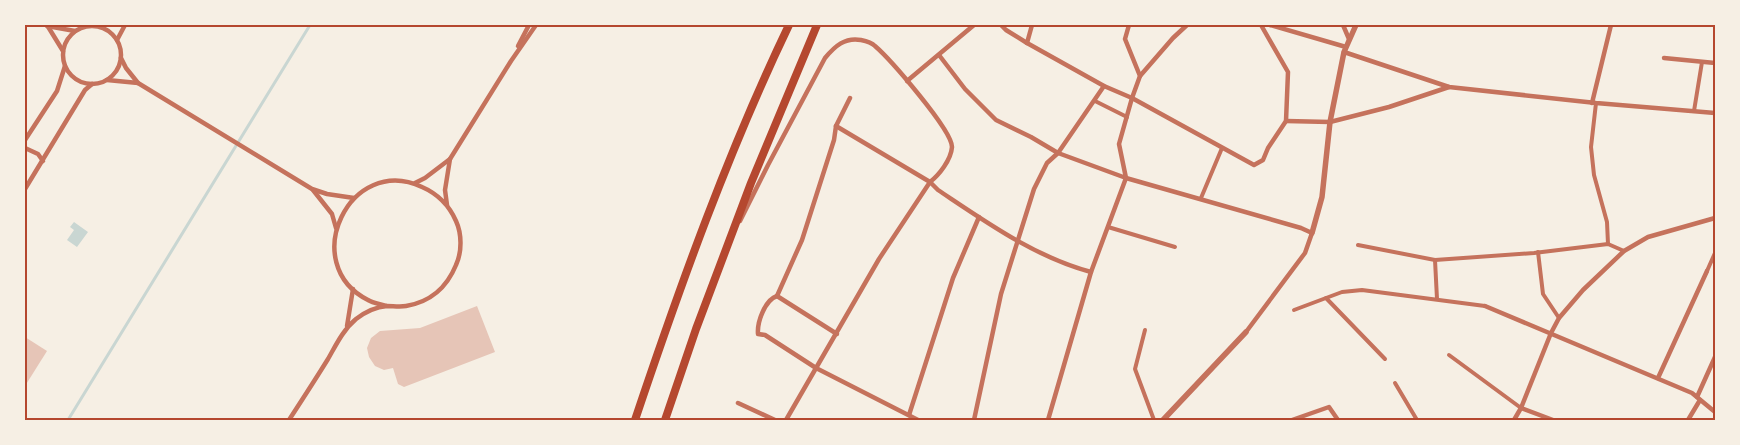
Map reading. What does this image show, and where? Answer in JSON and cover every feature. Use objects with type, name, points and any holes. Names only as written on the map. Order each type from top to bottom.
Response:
[{"type":"main road","points":[[635,420],[675,301],[735,147],[761,84],[789,25]]},
{"type":"main road","points":[[664,420],[751,183],[816,25]]},
{"type":"street","points":[[47,25],[75,31]]},
{"type":"street","points":[[47,25],[63,51]]},
{"type":"street","points":[[25,140],[57,91],[65,66],[63,51],[65,44],[75,31],[94,25],[111,33],[120,46],[121,58],[119,67],[106,80],[92,84],[85,90],[25,189]]},
{"type":"street","points":[[117,40],[125,25]]},
{"type":"street","points":[[511,60],[529,25]]},
{"type":"street","points":[[447,205],[445,190],[450,159],[511,60],[536,25]]},
{"type":"street","points":[[907,81],[974,25]]},
{"type":"street","points":[[1001,25],[1027,43],[1104,86],[1132,98],[1254,165],[1263,160],[1268,148],[1286,121],[1288,72],[1262,25]]},
{"type":"street","points":[[1027,43],[1032,25]]},
{"type":"street","points":[[1129,25],[1125,40],[1140,76]]},
{"type":"street","points":[[1048,420],[1091,272],[1126,178],[1119,144],[1132,98],[1140,76],[1187,25]]},
{"type":"street","points":[[1270,25],[1449,87],[1594,103],[1715,113]]},
{"type":"street","points":[[1343,25],[1349,39]]},
{"type":"street","points":[[1163,420],[1246,332],[1305,253],[1322,197],[1330,122],[1345,50],[1356,25]]},
{"type":"street","points":[[1608,244],[1607,222],[1594,175],[1591,147],[1594,103],[1611,25]]},
{"type":"street","points":[[727,249],[779,144],[825,58],[836,45],[845,42],[860,40],[874,44],[907,81],[948,134],[952,145],[950,155],[879,259],[786,420]]},
{"type":"street","points":[[939,55],[965,89],[996,120],[1058,153],[1126,178],[1201,198],[1312,233]]},
{"type":"street","points":[[121,58],[138,83],[220,134],[312,189],[327,194],[354,198]]},
{"type":"street","points":[[1664,58],[1715,63]]},
{"type":"street","points":[[1694,111],[1702,62]]},
{"type":"street","points":[[65,66],[76,79],[92,84]]},
{"type":"street","points":[[106,80],[138,83]]},
{"type":"street","points":[[974,420],[1001,294],[1034,188],[1047,163],[1058,153],[1104,86]]},
{"type":"street","points":[[1286,121],[1330,122],[1389,107],[1449,87]]},
{"type":"street","points":[[850,98],[836,126],[834,140],[802,240],[777,296],[767,303],[757,328],[758,334],[765,335],[816,368],[918,420]]},
{"type":"street","points":[[1094,101],[1127,117]]},
{"type":"street","points":[[836,126],[930,182],[938,190],[1017,240],[1077,268],[1091,272]]},
{"type":"street","points":[[25,148],[38,154],[43,161]]},
{"type":"street","points":[[1201,198],[1222,148]]},
{"type":"street","points":[[415,183],[450,159]]},
{"type":"street","points":[[400,181],[415,183],[433,192],[447,205],[457,222],[460,240],[459,259],[452,276],[439,291],[423,302],[405,307],[386,306],[368,300],[352,289],[343,277],[334,247],[336,228],[343,212],[354,198],[368,188],[384,182],[400,181]]},
{"type":"street","points":[[312,189],[332,214],[336,228]]},
{"type":"street","points":[[909,415],[954,278],[980,217]]},
{"type":"street","points":[[1514,420],[1521,408],[1551,333],[1559,318],[1583,290],[1624,251],[1648,237],[1715,218]]},
{"type":"street","points":[[1108,228],[1174,247]]},
{"type":"street","points":[[1358,244],[1435,260],[1538,252],[1608,244],[1624,251]]},
{"type":"street","points":[[1538,252],[1543,294],[1559,318]]},
{"type":"street","points":[[1658,378],[1715,253]]},
{"type":"street","points":[[1435,260],[1437,299]]},
{"type":"street","points":[[347,328],[352,302],[352,289]]},
{"type":"street","points":[[1294,310],[1342,292],[1362,290],[1485,306],[1692,393],[1715,412]]},
{"type":"street","points":[[777,296],[837,334]]},
{"type":"street","points":[[1326,298],[1386,359]]},
{"type":"street","points":[[289,420],[347,328],[370,310],[386,306]]},
{"type":"street","points":[[1145,330],[1135,369],[1154,420]]},
{"type":"street","points":[[1449,355],[1521,408],[1554,420]]},
{"type":"street","points":[[1688,420],[1715,357]]},
{"type":"street","points":[[1395,382],[1417,420]]},
{"type":"street","points":[[738,403],[774,420]]},
{"type":"street","points":[[1292,420],[1329,406],[1338,420]]},
{"type":"shaded area","points":[[74,222],[88,232],[77,247],[67,240],[74,230],[70,227]]},
{"type":"building","points":[[477,306],[495,352],[404,387],[398,384],[393,368],[384,370],[375,366],[369,357],[367,348],[371,338],[380,331],[420,328]]},
{"type":"building","points":[[25,337],[47,351],[25,386]]},
{"type":"waterway","points":[[68,420],[310,25]]}]
